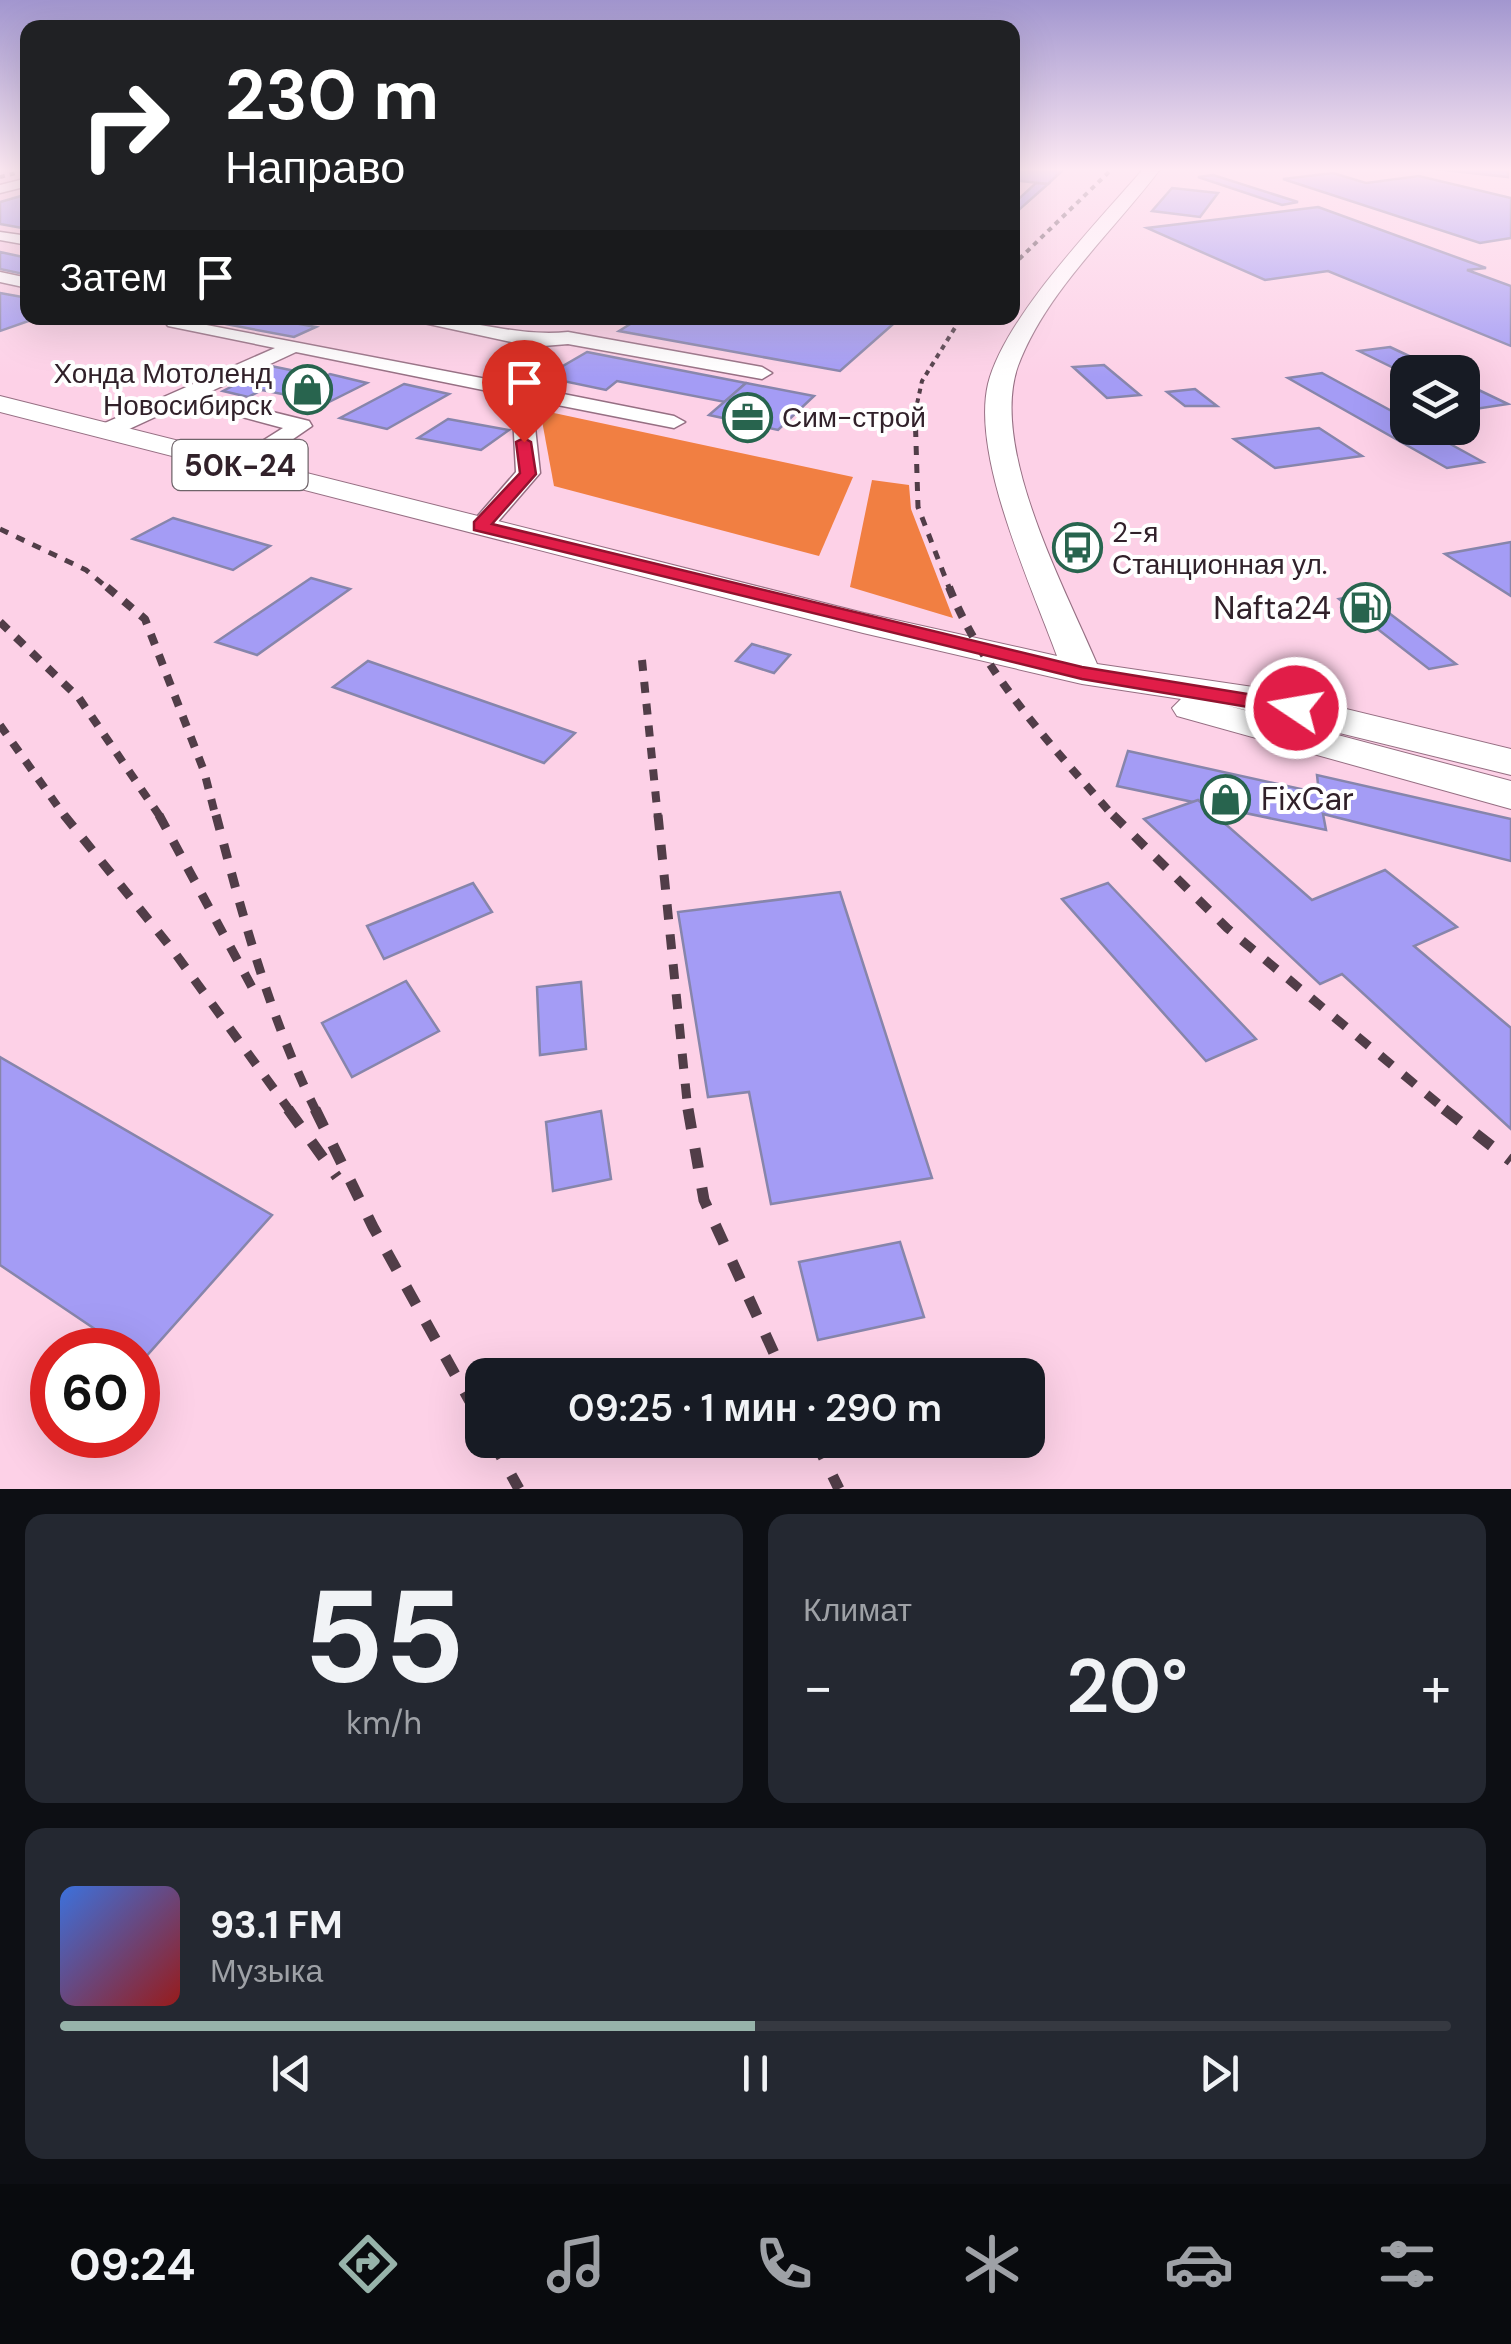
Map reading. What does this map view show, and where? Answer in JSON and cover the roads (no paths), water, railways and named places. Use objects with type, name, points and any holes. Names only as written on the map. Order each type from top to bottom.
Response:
[{"type":"main road","points":[[1082,673],[1016,495],[1002,443],[1000,386],[1014,348],[1099,237]]},
{"type":"main road","name":"50К-24","points":[[0,404],[1082,673],[1248,727],[1511,795]]},
{"type":"main road","name":"50К-24","points":[[1082,673],[1260,700],[1511,762]]},
{"type":"lane","points":[[187,325],[674,422]]},
{"type":"lane","points":[[450,325],[536,341],[568,338],[762,373]]},
{"type":"lane","points":[[514,336],[529,325]]},
{"type":"lane","points":[[568,338],[586,325]]},
{"type":"lane","points":[[480,526],[528,474],[520,411],[523,373],[536,341]]},
{"type":"lane","points":[[106,432],[290,348]]},
{"type":"lane","points":[[212,403],[301,426],[240,465]]},
{"type":"railway","points":[[1020,258],[1041,237]]},
{"type":"railway","points":[[915,413],[922,381],[957,325]]},
{"type":"railway","points":[[915,413],[918,507],[950,590]]},
{"type":"railway","points":[[0,529],[86,570],[110,590]]},
{"type":"railway","points":[[107,587],[145,619],[204,771],[216,818]]},
{"type":"railway","points":[[949,587],[1001,680],[1115,818]]},
{"type":"railway","points":[[0,622],[79,698],[159,815]]},
{"type":"railway","points":[[642,660],[658,818]]},
{"type":"railway","points":[[0,725],[66,818]]},
{"type":"railway","points":[[64,815],[172,949],[290,1111]]},
{"type":"railway","points":[[159,815],[253,989]]},
{"type":"railway","points":[[216,815],[271,1002],[316,1111]]},
{"type":"railway","points":[[658,815],[688,1111]]},
{"type":"railway","points":[[1113,815],[1227,928],[1447,1111]]},
{"type":"railway","points":[[288,1109],[337,1177]]},
{"type":"railway","points":[[315,1109],[373,1227],[465,1392]]},
{"type":"railway","points":[[688,1109],[704,1200],[776,1358]]},
{"type":"railway","points":[[1444,1109],[1511,1161]]},
{"type":"railway","points":[[502,1458],[519,1489]]},
{"type":"railway","points":[[824,1458],[839,1489]]},
{"type":"place","name":"Хонда Мотоленд Новосибирск","points":[[307,389]]},
{"type":"place","name":"Сим-строй","points":[[747,417]]},
{"type":"place","name":"2-я Станционная ул.","points":[[1077,548]]},
{"type":"place","name":"Nafta24","points":[[1366,608]]},
{"type":"place","name":"FixCar","points":[[1226,799]]}]
